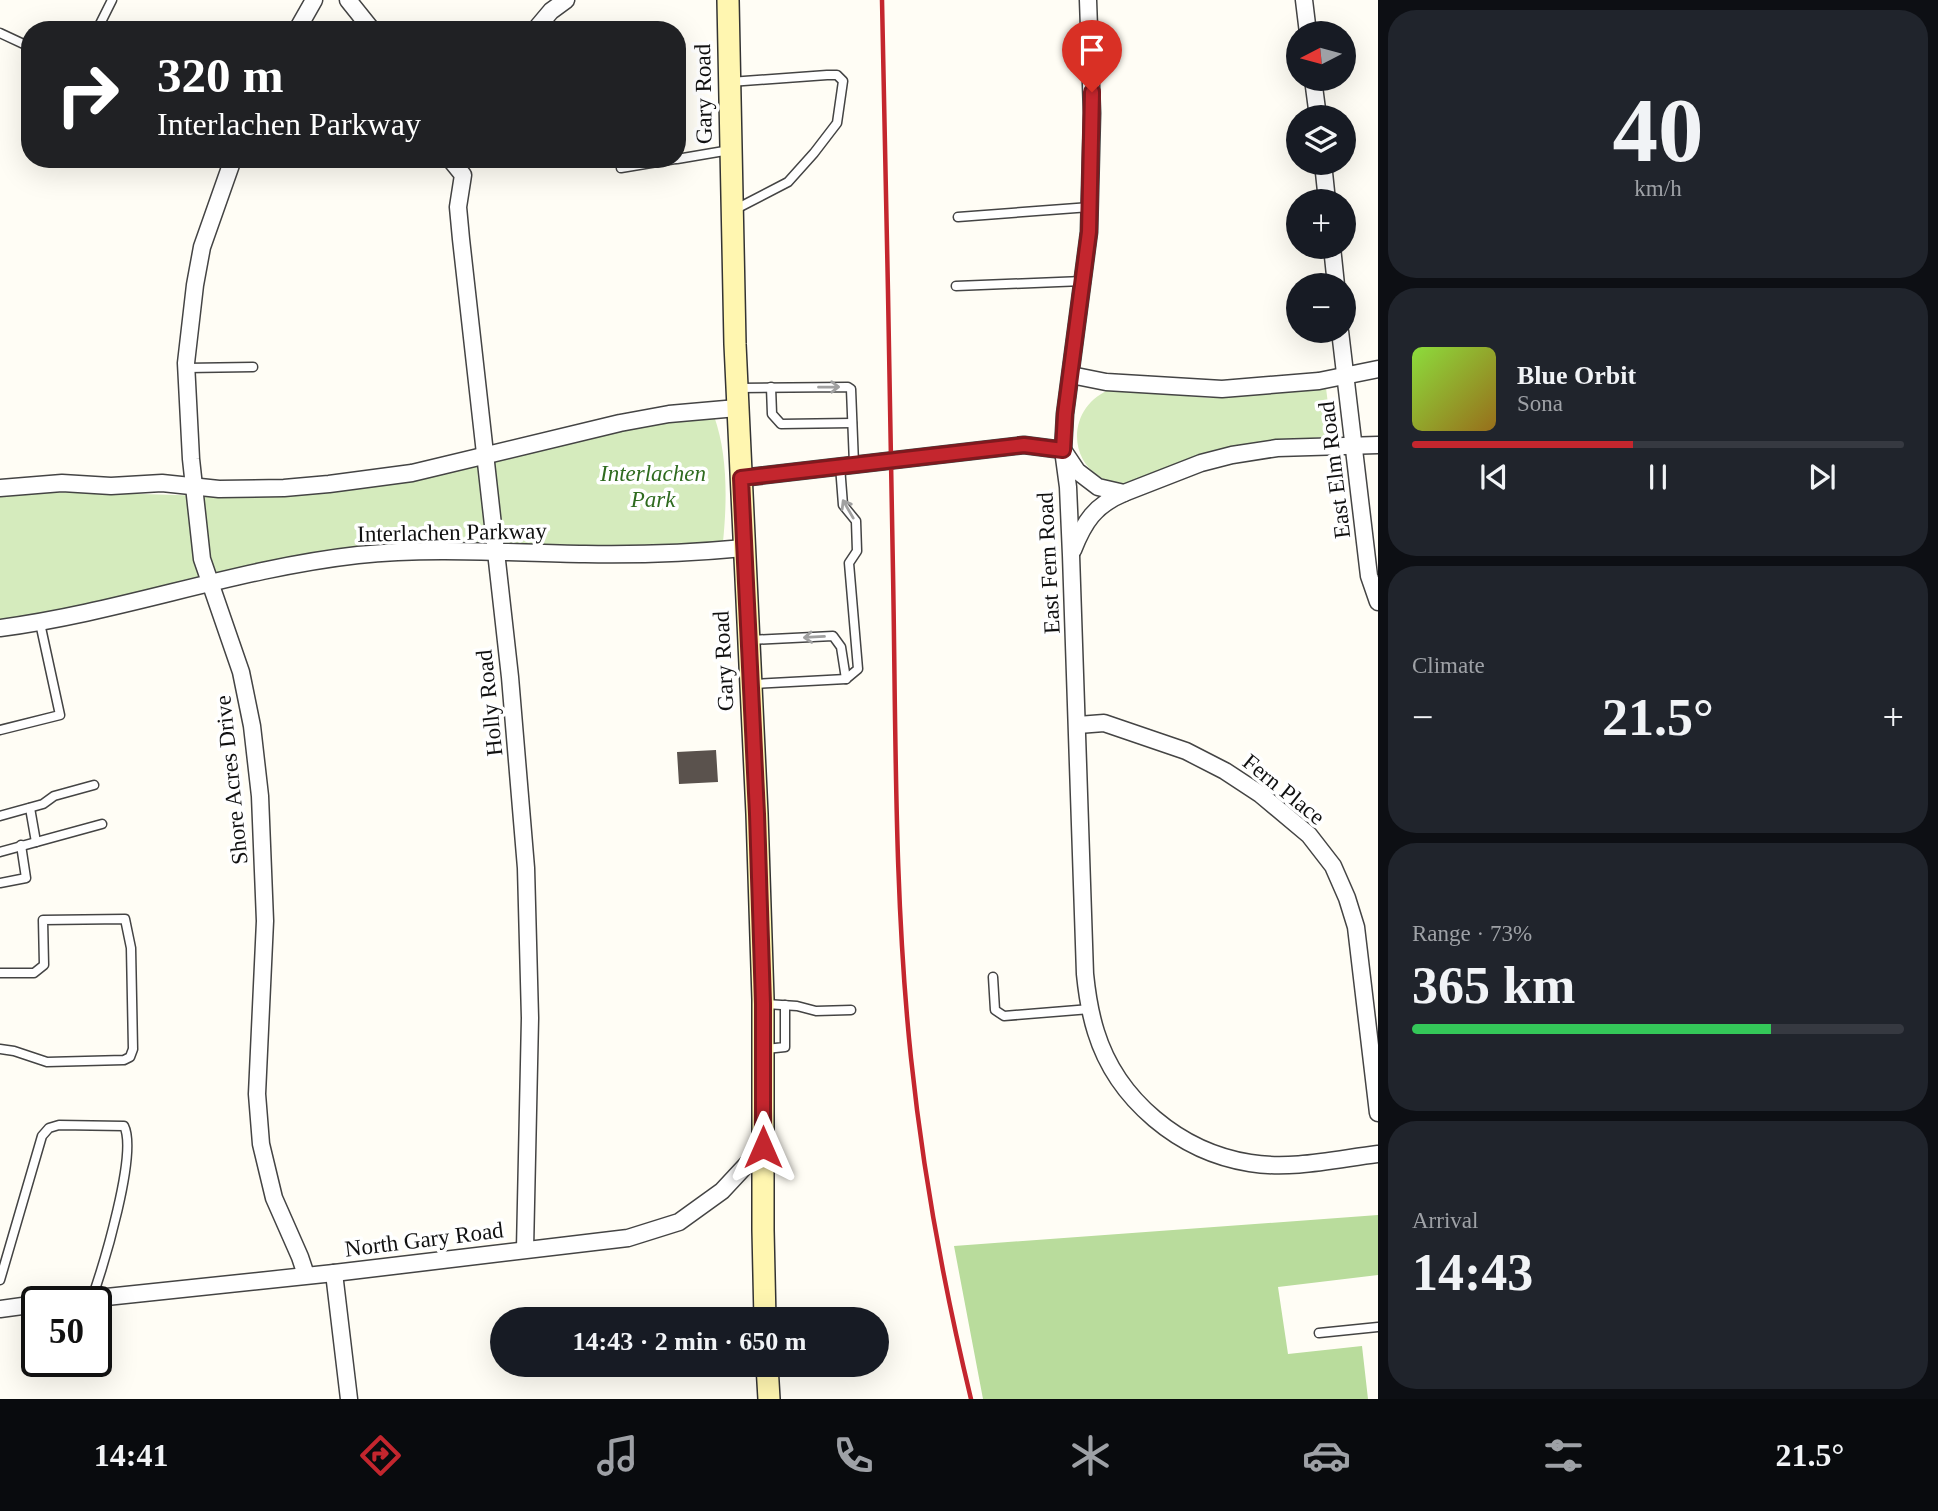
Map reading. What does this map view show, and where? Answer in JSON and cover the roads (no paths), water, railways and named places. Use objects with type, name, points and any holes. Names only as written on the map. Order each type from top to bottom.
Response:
[{"type":"main road","name":"Gary Road","points":[[728,0],[737,398],[763,1004],[765,1307]]},
{"type":"main road","points":[[768,1377],[769,1399]]},
{"type":"street","points":[[302,21],[314,0]]},
{"type":"street","points":[[348,0],[365,21]]},
{"type":"street","points":[[543,21],[566,0]]},
{"type":"street","name":"East Fern Road","points":[[1088,0],[1092,101],[1090,207],[1063,450],[1071,555],[1085,974],[1096,1033],[1107,1059],[1144,1110],[1166,1129],[1223,1157],[1252,1164],[1284,1164],[1378,1154]]},
{"type":"street","points":[[1304,0],[1307,21]]},
{"type":"street","name":"Shore Acres Drive","points":[[230,168],[202,247],[190,322],[186,368],[191,459],[202,559],[241,672],[252,726],[260,796],[265,921],[257,1094],[261,1144],[274,1198],[306,1275]]},
{"type":"street","name":"Holly Road","points":[[465,168],[458,207],[519,775],[528,928],[530,1104],[525,1249]]},
{"type":"street","name":"East Elm Road","points":[[1341,343],[1369,576],[1378,602]]},
{"type":"street","points":[[1071,375],[1106,382],[1222,389],[1319,381],[1378,369]]},
{"type":"street","points":[[0,488],[62,483],[111,486],[162,483],[258,489],[329,484],[412,473],[564,435],[737,398]]},
{"type":"street","points":[[741,478],[1024,445],[1063,450],[1077,471],[1098,487],[1124,494]]},
{"type":"street","points":[[1071,555],[1082,527],[1102,504],[1201,463],[1277,448],[1378,445]]},
{"type":"street","name":"Interlachen Parkway","points":[[0,628],[133,604],[209,582],[302,562],[360,555],[414,551],[678,554],[744,548]]},
{"type":"street","name":"Fern Place","points":[[1078,725],[1104,723],[1186,751],[1225,771],[1260,794],[1309,835],[1325,855],[1333,866],[1347,898],[1356,927],[1378,1113]]},
{"type":"street","name":"North Gary Road","points":[[112,1296],[628,1238],[678,1222],[722,1191],[763,1147]]},
{"type":"street","points":[[334,1273],[349,1399]]},
{"type":"street","points":[[0,1309],[21,1306]]},
{"type":"lane","points":[[102,21],[112,0]]},
{"type":"lane","points":[[0,33],[21,43]]},
{"type":"lane","points":[[729,82],[827,75],[837,75],[843,81],[836,123],[814,153],[788,182],[732,211]]},
{"type":"lane","points":[[686,157],[730,150]]},
{"type":"lane","points":[[958,217],[1090,207]]},
{"type":"lane","points":[[956,286],[1083,281]]},
{"type":"lane","points":[[186,368],[253,367]]},
{"type":"lane","points":[[771,387],[772,414],[781,424],[852,423]]},
{"type":"lane","points":[[737,398],[771,387],[851,389],[852,423],[843,505],[856,521],[857,551],[849,563],[858,668],[846,679],[751,684]]},
{"type":"lane","points":[[0,730],[60,715],[40,622]]},
{"type":"lane","points":[[748,640],[833,636],[841,647],[846,679]]},
{"type":"lane","points":[[0,816],[94,785]]},
{"type":"lane","points":[[30,808],[36,842]]},
{"type":"lane","points":[[0,852],[102,824]]},
{"type":"lane","points":[[0,883],[26,878],[21,845]]},
{"type":"lane","points":[[0,973],[34,973],[44,965],[43,920],[125,919],[131,948],[133,1049],[130,1057],[124,1060],[47,1062],[0,1049]]},
{"type":"lane","points":[[993,977],[995,1010],[1004,1016],[1090,1009]]},
{"type":"lane","points":[[763,1004],[785,1005],[809,1011],[851,1010]]},
{"type":"lane","points":[[763,1049],[785,1047],[785,1005]]},
{"type":"lane","points":[[0,1280],[42,1136],[49,1128],[59,1125],[124,1126],[128,1134],[123,1185],[96,1286]]},
{"type":"lane","points":[[1319,1333],[1378,1327]]},
{"type":"railway","points":[[882,0],[901,937],[911,1058],[928,1187],[943,1272],[971,1399]]},
{"type":"park label","name":"Interlachen Park","points":[[653,486]]}]
